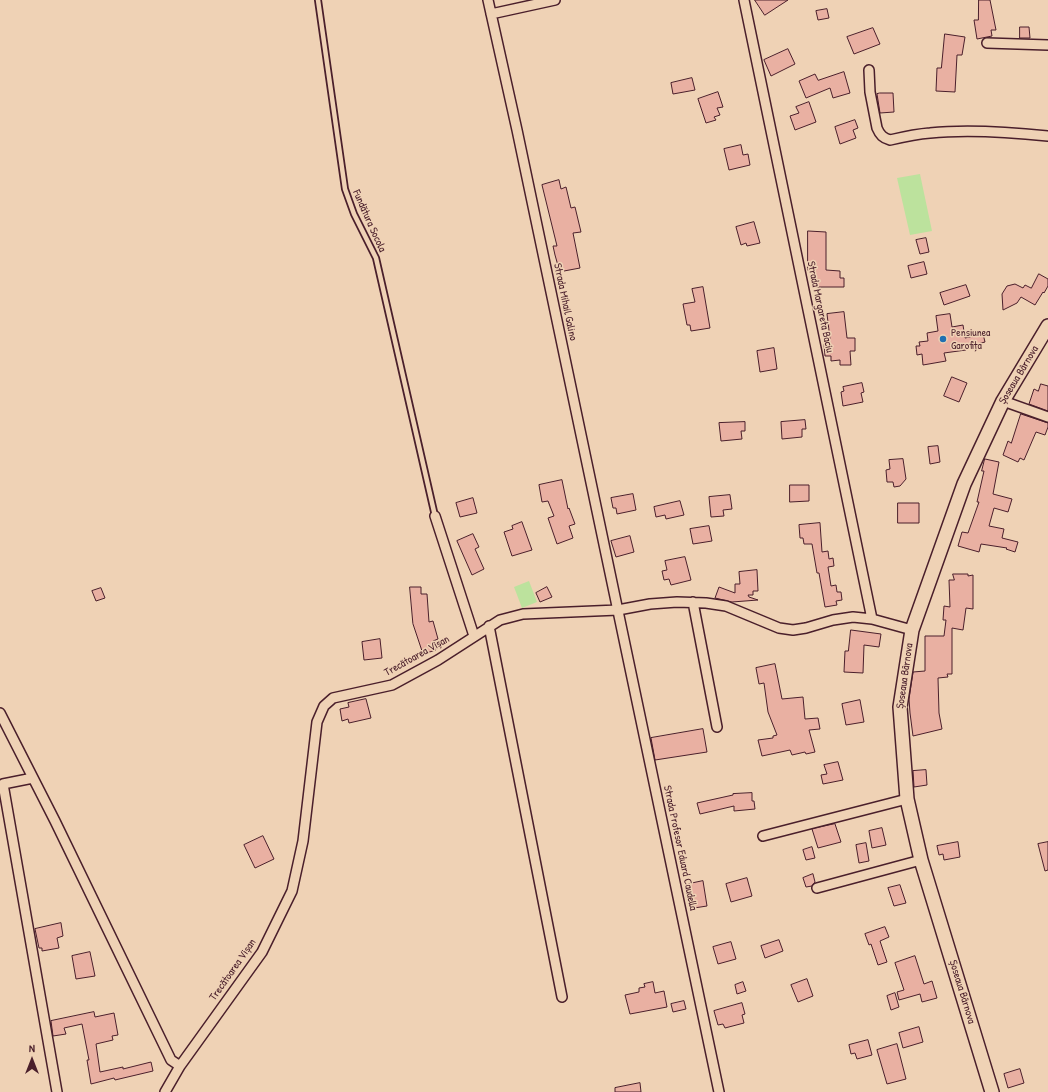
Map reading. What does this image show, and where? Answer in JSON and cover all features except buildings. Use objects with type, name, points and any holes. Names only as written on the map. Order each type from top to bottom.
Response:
[{"type":"main road","name":"Șoseaua Bârnova","points":[[992,1092],[921,860],[907,799],[900,707],[912,630],[964,484],[1003,401],[1048,326]]},
{"type":"street","name":"Strada Mihail Galino","points":[[488,0],[517,130],[618,610]]},
{"type":"street","points":[[491,14],[555,0]]},
{"type":"street","name":"Strada Margareta Baciu","points":[[744,0],[872,619]]},
{"type":"street","points":[[987,43],[1048,45]]},
{"type":"street","points":[[869,70],[870,92],[877,128],[879,134],[885,139],[890,140],[930,133],[947,132],[1005,132],[1048,136]]},
{"type":"street","points":[[1003,401],[1048,417]]},
{"type":"street","points":[[435,516],[474,636]]},
{"type":"street","points":[[693,602],[717,727]]},
{"type":"street","name":"Trecătoarea Vișan","points":[[165,1092],[180,1066],[262,952],[292,891],[303,841],[317,722],[324,706],[333,698],[392,685],[438,660],[500,620],[523,614],[618,610],[650,604],[693,602],[726,606],[779,628],[793,630],[806,628],[833,620],[853,617],[872,619],[912,630]]},
{"type":"street","name":"Strada Profesor Eduard Caudella","points":[[618,610],[719,1092]]},
{"type":"street","points":[[489,626],[562,997]]},
{"type":"street","points":[[0,713],[55,821],[171,1060],[180,1066]]},
{"type":"street","points":[[33,778],[2,784],[57,1092]]},
{"type":"street","points":[[762,836],[907,799]]},
{"type":"street","points":[[817,888],[921,860]]},
{"type":"lane","name":"Fundătura Socola","points":[[318,0],[345,189],[354,214],[376,258],[435,516]]},
{"type":"green space","points":[[920,174],[932,231],[910,235],[897,178]]},
{"type":"green space","points":[[529,581],[537,602],[522,608],[514,587]]},
{"type":"place","name":"Pensiunea Garofița","points":[[943,339]]}]
